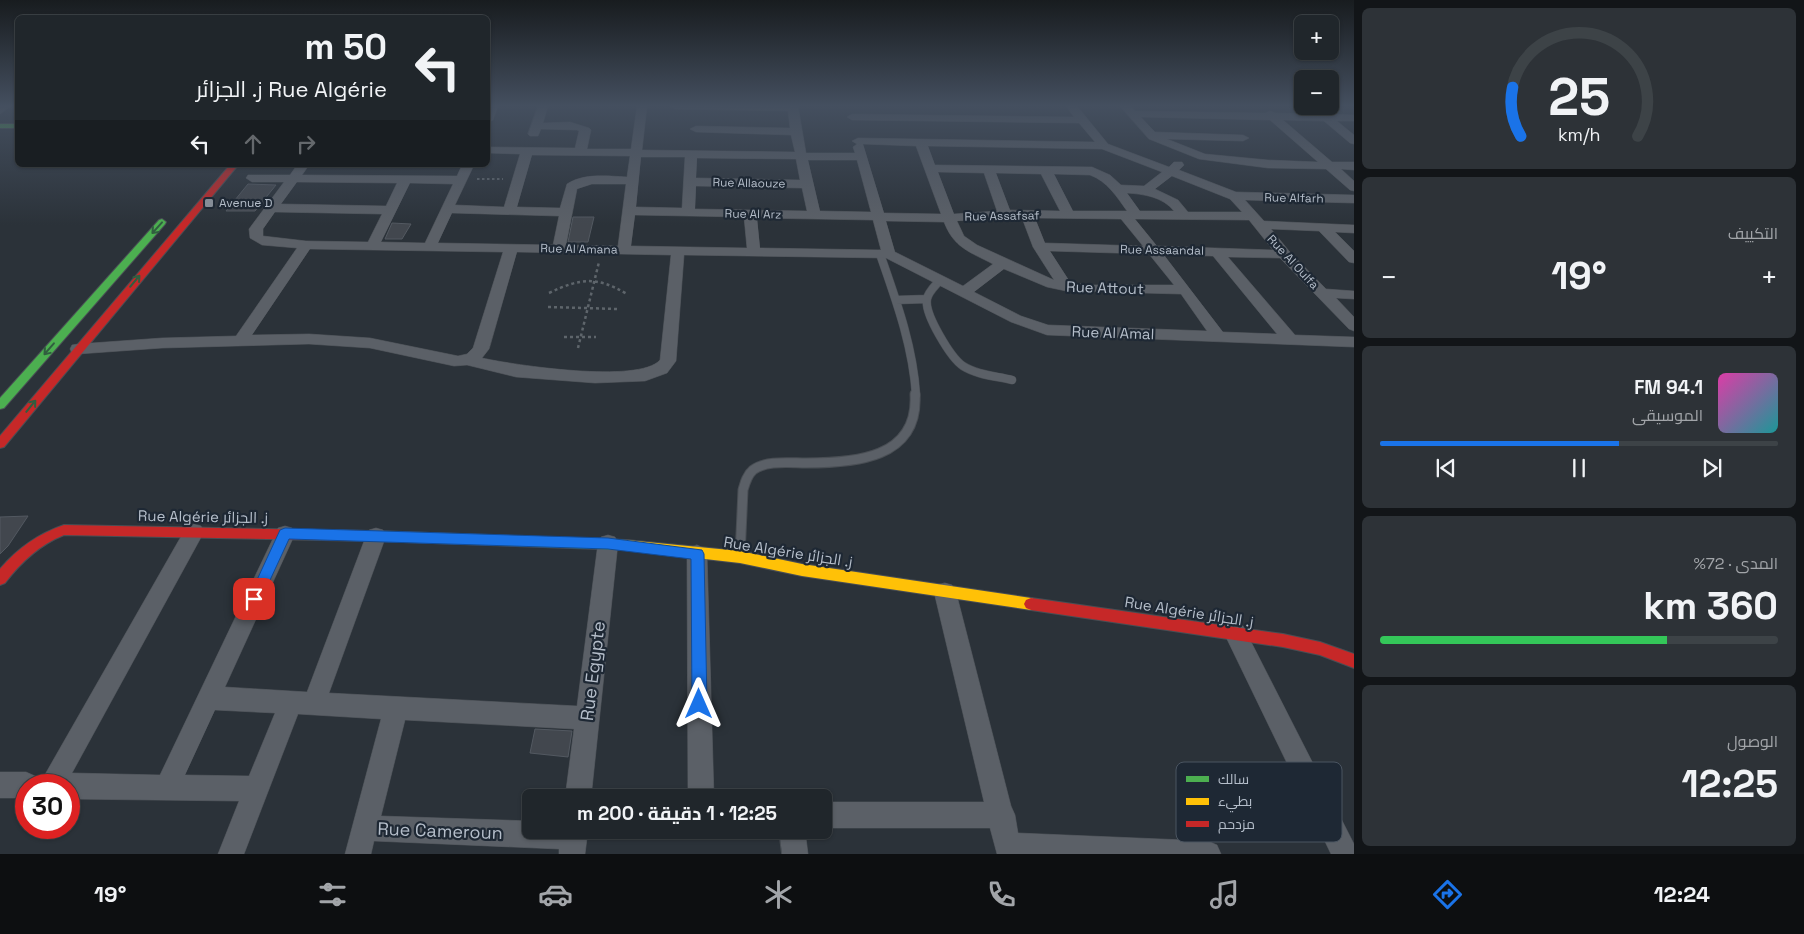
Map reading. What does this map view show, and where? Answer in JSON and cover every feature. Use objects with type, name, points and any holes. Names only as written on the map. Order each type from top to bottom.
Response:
[{"type":"street","points":[[580,153],[582,146]]},
{"type":"street","points":[[624,249],[636,146]]},
{"type":"street","points":[[490,150],[525,156],[580,153],[691,154],[732,146]]},
{"type":"street","points":[[758,146],[801,156],[861,158]]},
{"type":"street","points":[[799,146],[814,215]]},
{"type":"street","points":[[859,146],[878,216],[885,254]]},
{"type":"street","name":"Rue Attout","points":[[922,146],[956,236],[972,248],[1003,264],[1066,287],[1185,290]]},
{"type":"street","points":[[1006,146],[1020,158],[1046,171],[1092,171],[1105,176],[1117,189],[1130,215],[1152,250],[1185,290],[1219,337]]},
{"type":"street","points":[[929,168],[990,170],[1020,158],[1104,146],[1234,196]]},
{"type":"street","points":[[1172,146],[1211,159],[1268,164],[1354,166]]},
{"type":"street","points":[[1251,146],[1268,164]]},
{"type":"street","points":[[1305,146],[1354,188]]},
{"type":"street","points":[[688,213],[691,154]]},
{"type":"street","points":[[1147,190],[1193,154]]},
{"type":"street","points":[[509,211],[525,156]]},
{"type":"street","points":[[0,444],[232,167]]},
{"type":"street","points":[[273,208],[302,167]]},
{"type":"street","points":[[352,179],[360,167]]},
{"type":"street","points":[[430,246],[467,167]]},
{"type":"street","points":[[990,170],[1005,214]]},
{"type":"street","points":[[1046,171],[1069,215]]},
{"type":"street","points":[[252,178],[460,179]]},
{"type":"street","points":[[373,245],[405,180]]},
{"type":"street","points":[[559,248],[572,187],[577,183],[587,180],[633,181]]},
{"type":"street","name":"Rue Allaouze","points":[[690,182],[807,184]]},
{"type":"street","points":[[1117,189],[1147,190],[1174,203],[1184,215]]},
{"type":"street","name":"Rue Alfarh","points":[[1234,196],[1354,199]]},
{"type":"street","name":"Rue Al Oulfa","points":[[1234,196],[1284,254],[1354,326]]},
{"type":"street","points":[[273,208],[390,210]]},
{"type":"street","name":"Rue Al Amana","points":[[273,208],[256,229],[257,238],[268,242],[306,245],[885,254]]},
{"type":"street","points":[[448,209],[566,212]]},
{"type":"street","name":"Rue Al Arz","points":[[628,211],[878,216]]},
{"type":"street","points":[[0,405],[170,213]]},
{"type":"street","points":[[750,214],[754,252]]},
{"type":"street","name":"Rue Assafsaf","points":[[878,216],[948,218],[1005,214],[1184,215],[1354,229]]},
{"type":"street","points":[[1027,215],[1040,247],[1066,287]]},
{"type":"street","points":[[1322,227],[1354,259]]},
{"type":"street","points":[[241,340],[306,245]]},
{"type":"street","name":"Rue Assaandal","points":[[1040,247],[1284,254]]},
{"type":"street","points":[[467,360],[478,354],[481,349],[511,248]]},
{"type":"street","points":[[78,349],[241,340],[310,339],[370,343],[454,361],[467,360],[516,371],[595,377],[645,375],[661,370],[668,361],[678,250]]},
{"type":"street","points":[[1217,252],[1290,339]]},
{"type":"street","name":"Rue Al Amal","points":[[885,254],[964,292],[1016,320],[1047,330],[1354,342]]},
{"type":"street","points":[[964,292],[1003,264]]},
{"type":"street","points":[[1322,293],[1354,295]]},
{"type":"street","name":"Rue Algérie ز. الجزائر","points":[[0,579],[12,563],[30,545],[41,538],[64,530],[376,536],[608,544],[740,557],[802,570],[945,592],[1235,633],[1317,648],[1336,653],[1354,661]]},
{"type":"street","points":[[58,774],[194,532]]},
{"type":"street","points":[[167,787],[285,534]]},
{"type":"street","points":[[231,854],[256,789],[302,703],[376,536]]},
{"type":"street","name":"Rue Egypte","points":[[579,789],[608,544]]},
{"type":"street","points":[[698,554],[701,789]]},
{"type":"street","points":[[945,592],[1002,815],[1009,850],[1208,854]]},
{"type":"street","points":[[1235,633],[1299,762]]},
{"type":"street","points":[[209,698],[588,718]]},
{"type":"street","points":[[358,854],[396,708]]},
{"type":"street","points":[[0,785],[15,785]]},
{"type":"street","points":[[80,786],[256,789]]},
{"type":"street","points":[[832,815],[1002,815]]},
{"type":"street","name":"Rue Cameroun","points":[[365,828],[574,840]]},
{"type":"street","points":[[793,839],[795,854]]},
{"type":"street","points":[[1339,842],[1345,854]]},
{"type":"lane","points":[[740,557],[742,493],[744,482],[753,470],[757,467],[773,464],[834,463],[861,459],[886,450],[904,436],[914,418],[913,374],[885,254]]},
{"type":"lane","points":[[940,280],[927,300],[928,309],[953,357],[962,366],[1012,380]]},
{"type":"lane","points":[[896,300],[927,300]]},
{"type":"path","points":[[460,179],[519,179]]},
{"type":"path","points":[[578,348],[602,249]]},
{"type":"path","points":[[549,293],[577,280],[609,283],[627,294]]},
{"type":"path","points":[[548,306],[618,309]]},
{"type":"path","points":[[564,337],[596,337]]},
{"type":"building","points":[[248,184],[276,185],[255,211],[226,211]]},
{"type":"building","points":[[573,217],[594,217],[588,242],[568,242]]},
{"type":"building","points":[[392,223],[411,224],[402,239],[385,239]]},
{"type":"building","points":[[28,516],[8,546],[0,554],[0,517]]},
{"type":"building","points":[[535,729],[572,731],[568,757],[530,753]]},
{"type":"traffic: fast","points":[[0,405],[162,222]]},
{"type":"traffic: fast","points":[[374,536],[626,545]]},
{"type":"traffic: slow","points":[[626,545],[740,557],[802,570],[1031,604]]},
{"type":"traffic: jam","points":[[0,444],[232,167]]},
{"type":"traffic: jam","points":[[0,579],[28,549],[45,538],[64,530],[374,536]]},
{"type":"traffic: jam","points":[[1031,604],[1283,640],[1337,654],[1354,661]]},
{"type":"place","name":"Avenue D","points":[[209,203]]},
{"type":"route","points":[[254,599],[285,534],[608,544],[698,554],[699,704]]}]
